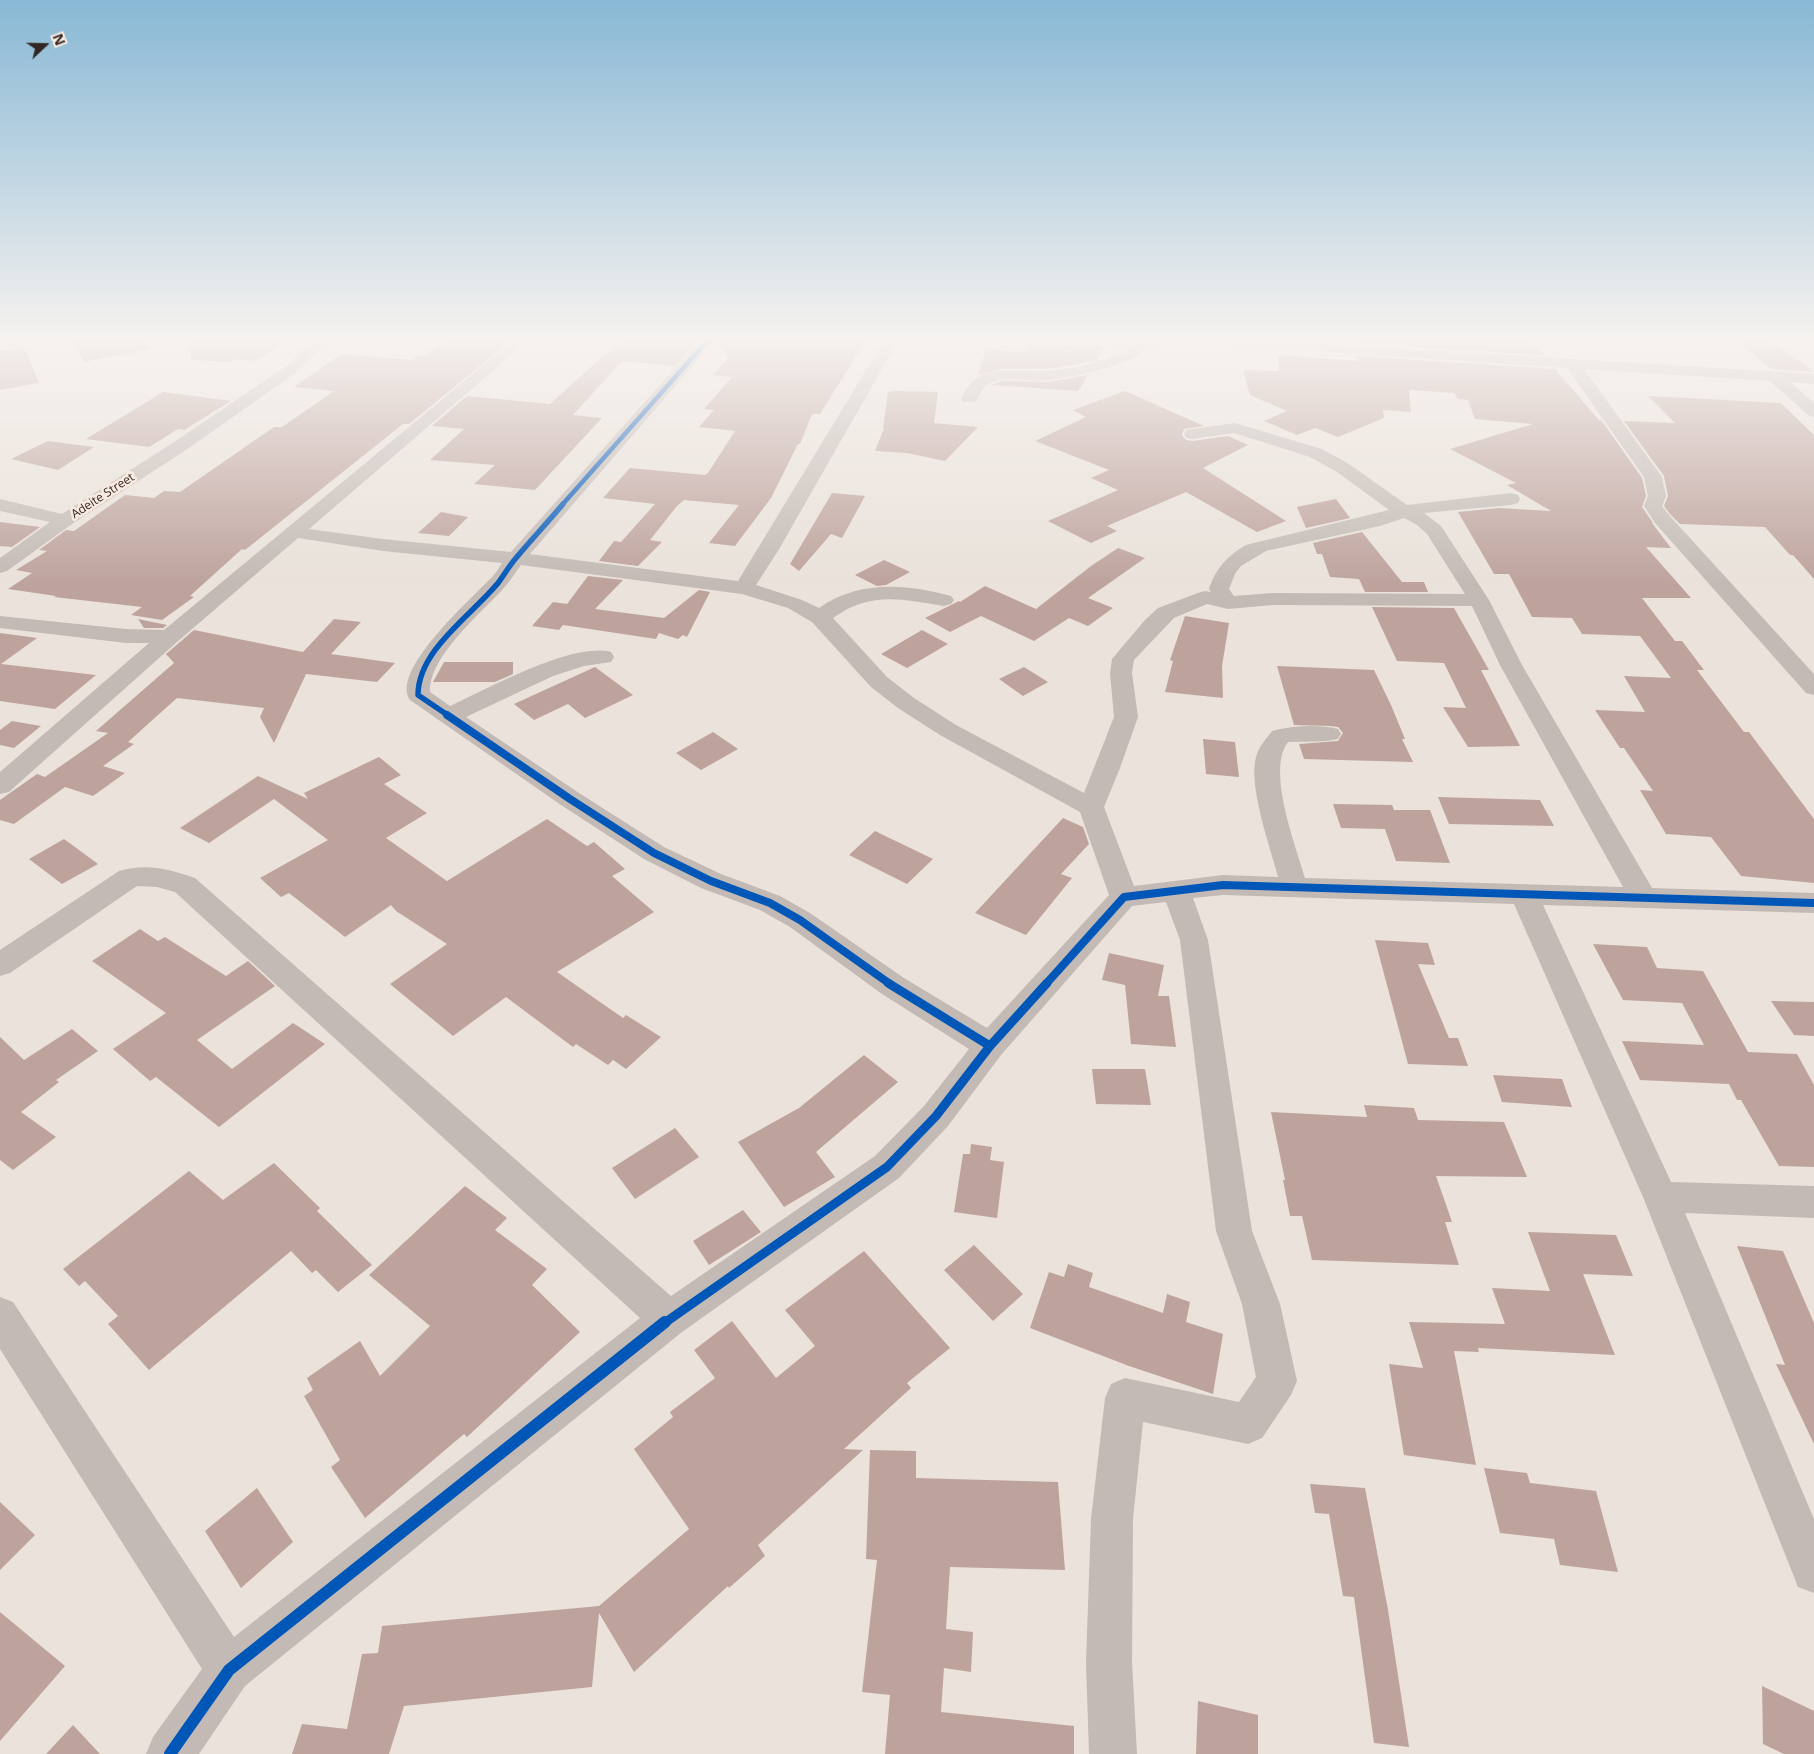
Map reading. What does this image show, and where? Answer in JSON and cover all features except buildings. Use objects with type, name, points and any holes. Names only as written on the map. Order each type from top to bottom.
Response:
[{"type":"street","name":"Adeite Street","points":[[0,567],[65,520],[217,421]]},
{"type":"street","points":[[0,786],[169,637],[425,421]]},
{"type":"street","points":[[636,421],[515,559],[497,584],[464,616],[436,649],[418,682],[418,695],[570,799],[654,853],[711,881],[770,903],[800,920],[901,992],[990,1046]]},
{"type":"street","points":[[744,588],[768,552],[844,421]]},
{"type":"street","points":[[1613,421],[1653,477],[1657,496],[1653,506],[1662,519],[1814,688]]},
{"type":"street","points":[[1192,434],[1235,428],[1307,450],[1333,462],[1384,499],[1424,521],[1434,530],[1479,600],[1511,666],[1644,899]]},
{"type":"street","points":[[1228,603],[1219,589],[1221,580],[1235,562],[1251,549],[1291,538],[1380,520],[1405,511],[1449,504],[1511,500]]},
{"type":"street","points":[[0,505],[65,520]]},
{"type":"street","points":[[293,532],[383,545],[449,550],[744,588],[795,604],[820,617],[879,682],[906,703],[948,730],[1091,807],[1124,896]]},
{"type":"street","points":[[820,617],[845,600],[867,593],[896,592],[944,600]]},
{"type":"street","points":[[1091,807],[1115,752],[1126,717],[1121,673],[1123,660],[1147,631],[1166,613],[1205,597],[1228,603],[1273,599],[1479,600]]},
{"type":"street","points":[[0,622],[116,635],[169,637]]},
{"type":"street","points":[[449,716],[563,664],[587,658],[603,657]]},
{"type":"street","points":[[1294,887],[1268,789],[1268,756],[1281,736],[1306,733],[1329,734]]},
{"type":"street","points":[[0,965],[129,878],[147,875],[162,876],[185,885],[669,1319]]},
{"type":"street","points":[[170,1754],[229,1670],[669,1319],[887,1167],[936,1116],[990,1046],[1124,896],[1223,885],[1525,896],[1814,903]]},
{"type":"street","points":[[1113,1754],[1109,1662],[1112,1519],[1125,1398],[1248,1424],[1277,1381],[1262,1304],[1234,1231],[1194,940],[1176,890]]},
{"type":"street","points":[[1525,896],[1661,1197],[1814,1571]]},
{"type":"street","points":[[1661,1197],[1814,1202]]},
{"type":"street","points":[[0,1315],[229,1670]]},
{"type":"cycle path","points":[[637,421],[515,559],[497,584],[464,616],[436,649],[418,682],[418,695],[570,799],[654,853],[711,881],[770,903],[800,920],[893,986],[990,1046]]},
{"type":"cycle path","points":[[170,1754],[229,1670],[669,1319],[887,1167],[936,1116],[990,1046],[1124,897],[1223,885],[1814,903]]}]
